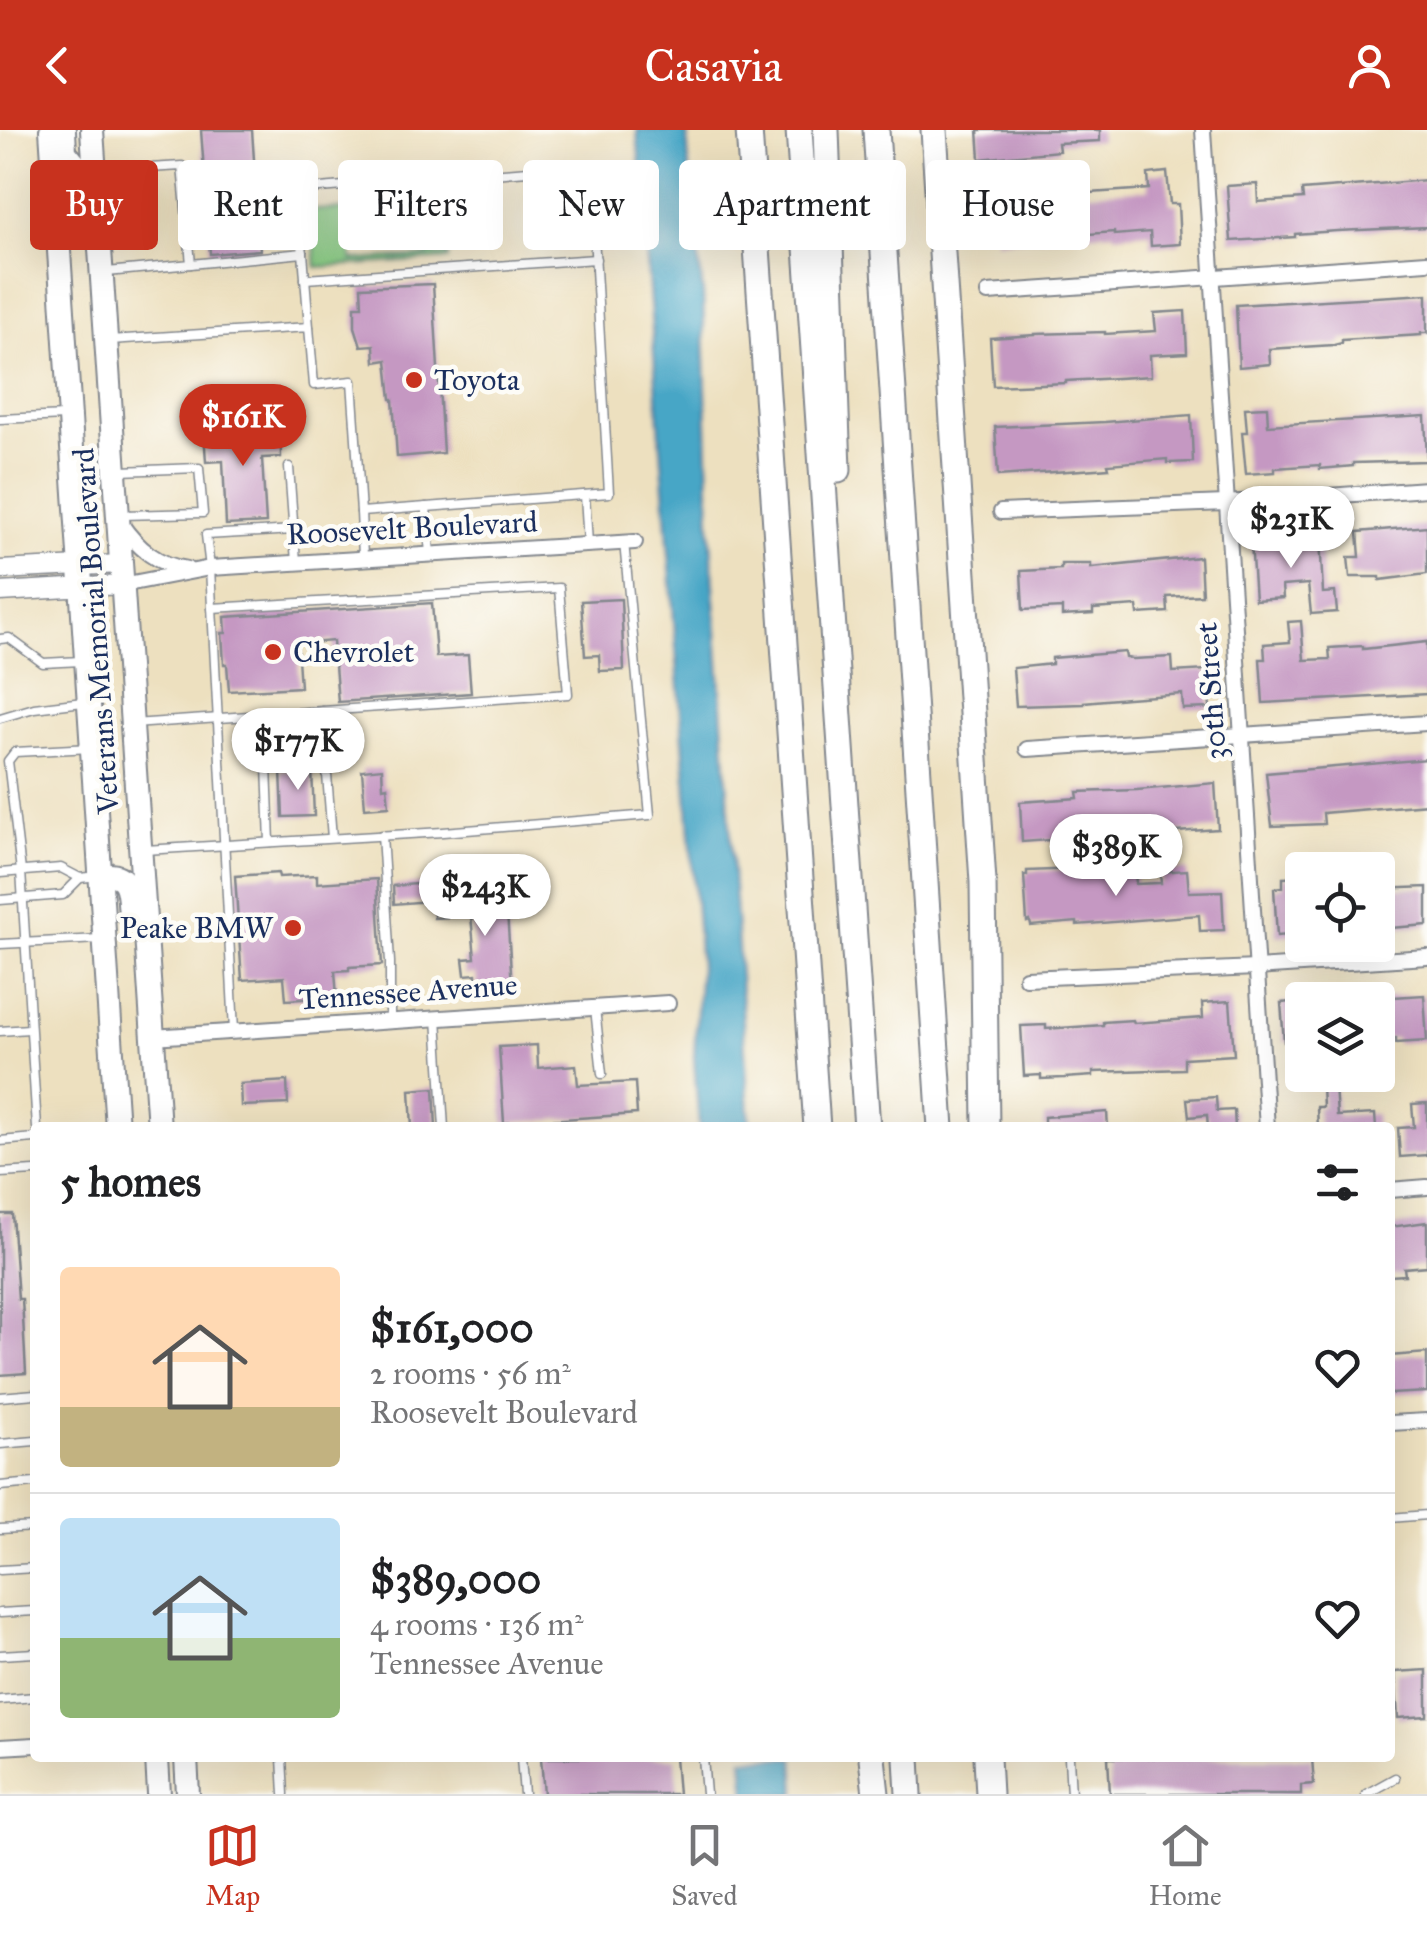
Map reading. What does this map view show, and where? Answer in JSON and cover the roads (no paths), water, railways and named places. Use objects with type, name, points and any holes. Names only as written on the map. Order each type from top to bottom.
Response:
[{"type":"highway","points":[[749,130],[817,1122]]},
{"type":"highway","points":[[799,130],[867,1122]]},
{"type":"highway","points":[[826,130],[856,966]]},
{"type":"highway","points":[[876,130],[941,1122]]},
{"type":"highway","points":[[934,130],[983,882],[986,1122]]},
{"type":"highway","points":[[872,1762],[876,1794]]},
{"type":"highway","points":[[907,1762],[910,1794]]},
{"type":"highway","points":[[987,1762],[990,1794]]},
{"type":"main road","name":"Veterans Memorial Boulevard","points":[[51,130],[53,160]]},
{"type":"main road","points":[[64,130],[65,152],[72,160]]},
{"type":"main road","name":"Veterans Memorial Boulevard","points":[[92,130],[94,160]]},
{"type":"main road","name":"Veterans Memorial Boulevard","points":[[59,250],[91,748],[90,877],[104,938],[117,1122]]},
{"type":"main road","points":[[89,250],[98,398],[112,419]]},
{"type":"main road","name":"Veterans Memorial Boulevard","points":[[100,250],[158,1122]]},
{"type":"main road","points":[[74,488],[116,479]]},
{"type":"main road","points":[[90,877],[116,876],[128,888],[138,1043],[144,1058],[154,1068]]},
{"type":"main road","points":[[157,1762],[159,1794]]},
{"type":"main road","points":[[186,1762],[188,1794]]},
{"type":"main road","points":[[200,1762],[203,1794]]},
{"type":"street","name":"30th Street","points":[[1203,130],[1268,1122]]},
{"type":"street","points":[[988,293],[1427,262]]},
{"type":"street","points":[[1001,512],[1427,489]]},
{"type":"street","name":"Roosevelt Boulevard","points":[[118,518],[144,552],[175,567],[193,570]]},
{"type":"street","name":"Roosevelt Boulevard","points":[[0,592],[79,577],[122,574],[158,579],[210,568],[629,542]]},
{"type":"street","name":"Roosevelt Boulevard","points":[[0,570],[79,577]]},
{"type":"street","points":[[1027,750],[1427,723]]},
{"type":"street","points":[[1026,978],[1427,956]]},
{"type":"street","name":"Tennessee Avenue","points":[[152,1037],[668,1003]]},
{"type":"street","points":[[1395,1190],[1427,1188]]},
{"type":"street","points":[[1395,1423],[1427,1421]]},
{"type":"street","points":[[0,1747],[30,1745]]},
{"type":"lane","points":[[158,168],[182,166],[192,264]]},
{"type":"lane","points":[[361,512],[609,494],[590,166],[295,190],[314,385],[352,381],[363,558]]},
{"type":"lane","points":[[102,272],[303,253]]},
{"type":"lane","points":[[305,278],[596,258]]},
{"type":"lane","points":[[106,340],[309,327]]},
{"type":"lane","points":[[0,420],[69,415]]},
{"type":"lane","points":[[289,467],[296,562]]},
{"type":"lane","points":[[116,479],[199,468],[210,568],[234,1031]]},
{"type":"lane","points":[[585,495],[588,544]]},
{"type":"lane","points":[[426,507],[430,554]]},
{"type":"lane","points":[[118,518],[203,513]]},
{"type":"lane","points":[[206,536],[294,530]]},
{"type":"lane","points":[[140,851],[650,814],[629,542]]},
{"type":"lane","points":[[132,724],[568,694],[559,588],[212,608]]},
{"type":"lane","points":[[0,639],[9,638],[43,663],[85,660]]},
{"type":"lane","points":[[0,718],[34,708],[88,702]]},
{"type":"lane","points":[[322,712],[332,838]]},
{"type":"lane","points":[[266,715],[270,842]]},
{"type":"lane","points":[[36,1122],[21,871],[8,761],[14,752],[91,748]]},
{"type":"lane","points":[[382,835],[390,1021]]},
{"type":"lane","points":[[0,873],[60,868],[90,877]]},
{"type":"lane","points":[[0,900],[63,895],[90,877]]},
{"type":"lane","points":[[0,944],[104,938]]},
{"type":"lane","points":[[595,1008],[602,1074]]},
{"type":"lane","points":[[437,1018],[444,1122]]},
{"type":"lane","points":[[0,1031],[29,1029]]},
{"type":"lane","points":[[0,1140],[30,1138]]},
{"type":"lane","points":[[0,1173],[30,1171]]},
{"type":"lane","points":[[0,1396],[30,1394]]},
{"type":"lane","points":[[0,1444],[30,1442]]},
{"type":"lane","points":[[0,1486],[30,1483]]},
{"type":"lane","points":[[1395,1518],[1427,1515]]},
{"type":"lane","points":[[0,1529],[30,1527]]},
{"type":"lane","points":[[0,1570],[30,1568]]},
{"type":"lane","points":[[0,1613],[30,1611]]},
{"type":"lane","points":[[0,1655],[30,1653]]},
{"type":"lane","points":[[0,1700],[30,1697]]},
{"type":"lane","points":[[282,1762],[284,1794]]},
{"type":"lane","points":[[521,1762],[524,1794]]},
{"type":"lane","points":[[703,1762],[706,1794]]},
{"type":"lane","points":[[1069,1762],[1071,1794]]},
{"type":"lane","points":[[1366,1794],[1395,1778]]},
{"type":"water","points":[[637,130],[687,130],[689,160],[679,160],[679,250],[698,250],[703,293],[710,525],[750,1122],[699,1122],[694,1057],[700,966],[646,250],[659,250],[659,160],[639,160]]},
{"type":"water","points":[[743,1762],[794,1762],[796,1794],[746,1794]]},
{"type":"place","name":"Toyota","points":[[414,380]]},
{"type":"place","name":"Chevrolet","points":[[273,652]]},
{"type":"place","name":"Peake BMW","points":[[293,928]]}]
